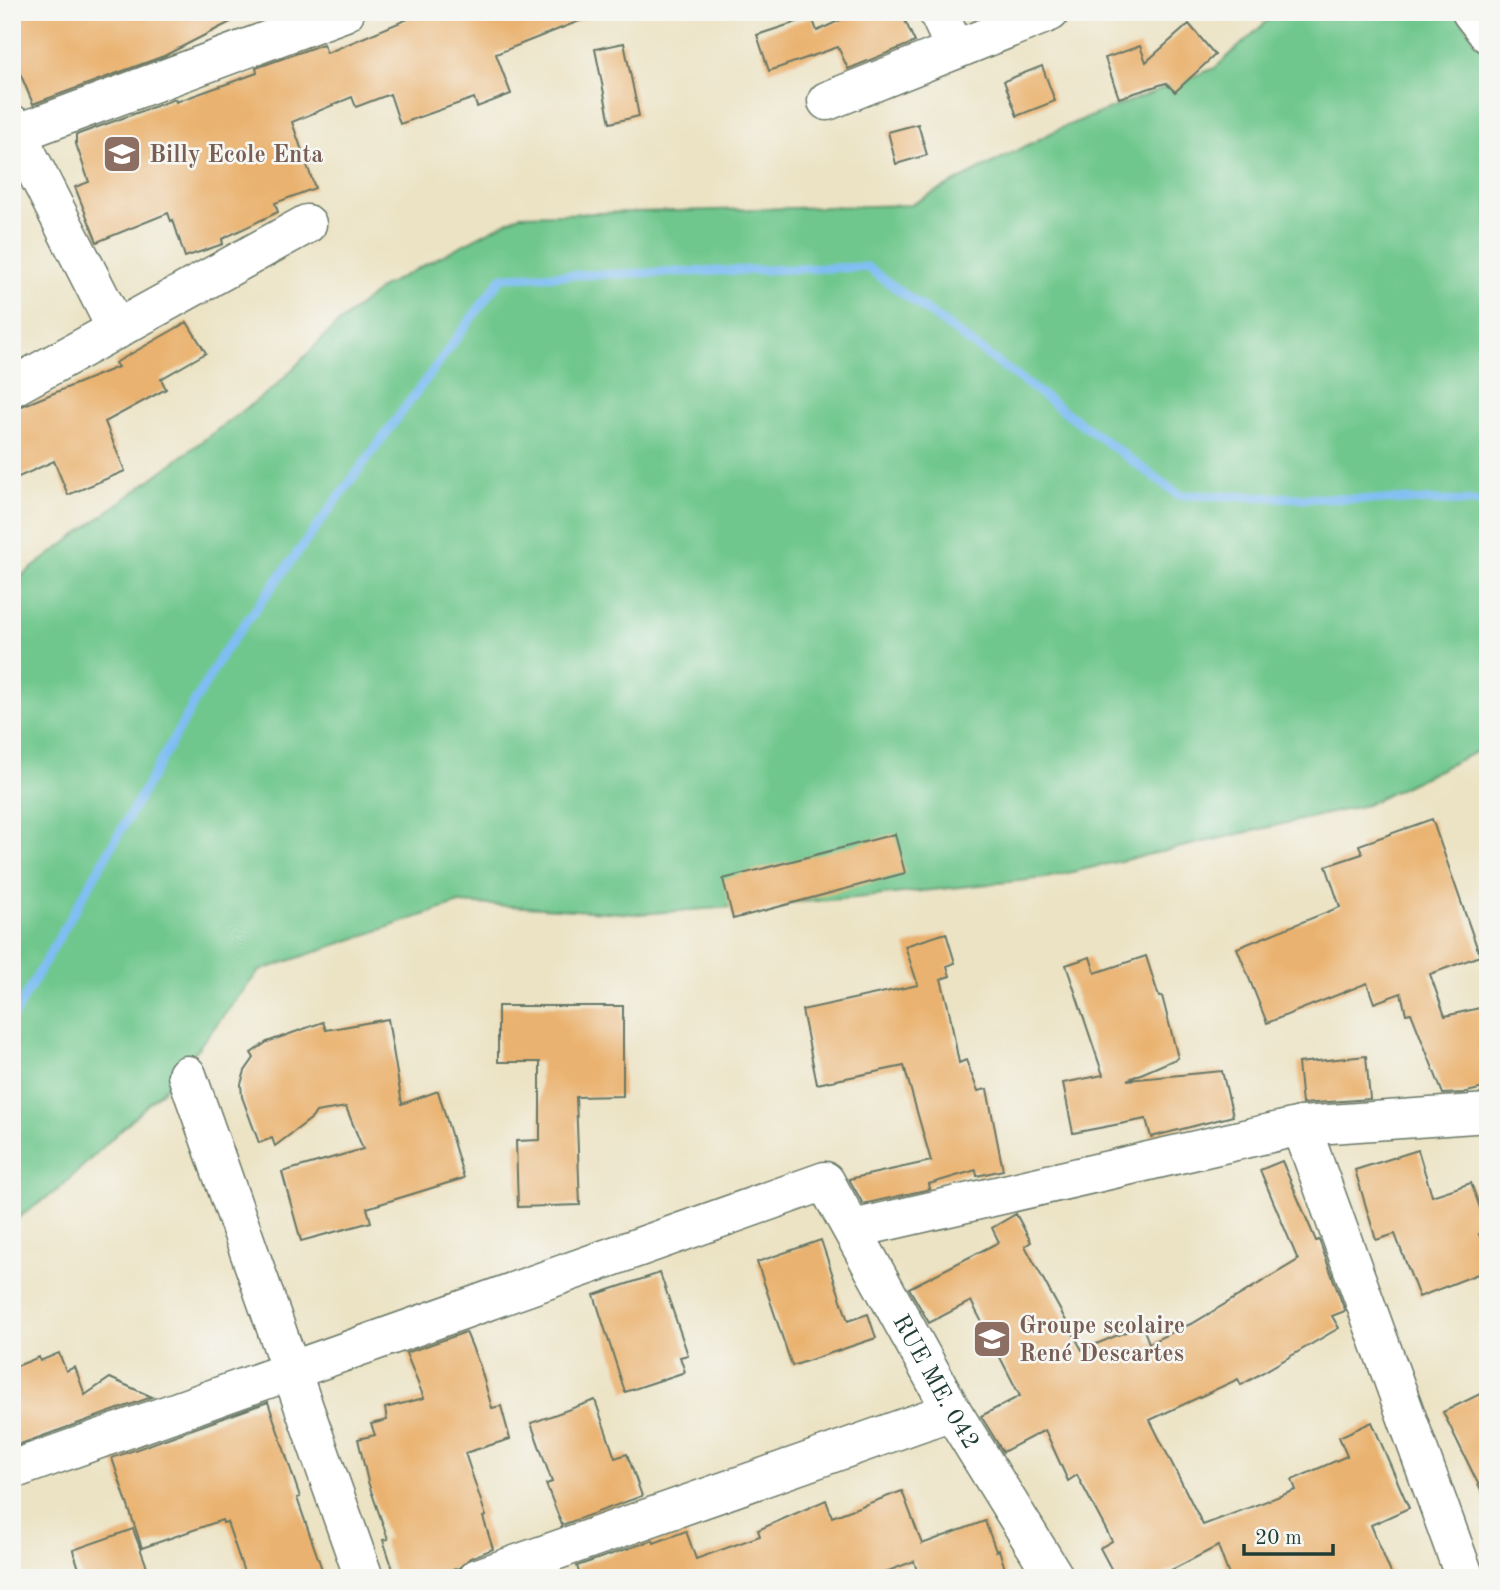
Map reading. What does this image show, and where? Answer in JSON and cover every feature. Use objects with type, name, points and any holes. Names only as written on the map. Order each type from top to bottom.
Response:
[{"type":"street","points":[[117,330],[15,128],[345,12]]},
{"type":"street","points":[[938,12],[955,49]]},
{"type":"street","points":[[827,101],[1050,12]]},
{"type":"street","points":[[1471,12],[1488,34]]},
{"type":"street","points":[[12,387],[307,224]]},
{"type":"street","points":[[187,1075],[364,1578]]},
{"type":"street","points":[[853,1230],[1301,1126],[1488,1113]]},
{"type":"street","points":[[1301,1126],[1465,1578]]},
{"type":"street","name":"RUE ME. 042","points":[[292,1372],[825,1181],[952,1411],[1055,1578]]},
{"type":"street","points":[[12,1470],[292,1372]]},
{"type":"street","points":[[478,1578],[952,1411]]},
{"type":"green space","points":[[1277,12],[1456,12],[1488,60],[1488,746],[1366,805],[1046,878],[855,898],[638,914],[459,903],[259,971],[170,1083],[59,1189],[12,1222],[12,583],[276,386],[333,328],[382,287],[520,215],[910,205],[1061,128],[1215,68]]},
{"type":"building","points":[[12,12],[250,12],[164,56],[33,104],[12,54]]},
{"type":"building","points":[[406,12],[597,14],[496,54],[511,94],[477,107],[474,98],[400,124],[390,94],[356,107],[352,97],[292,122],[315,188],[275,203],[278,212],[222,239],[223,244],[185,257],[173,220],[171,221],[168,213],[97,242],[75,187],[89,182],[76,144],[76,135],[257,73],[256,68],[323,44],[327,53],[408,19]]},
{"type":"building","points":[[857,12],[901,12],[915,42],[848,69],[838,47],[769,71],[757,35],[812,17],[817,31]]},
{"type":"building","points":[[1189,24],[1215,55],[1175,92],[1166,83],[1119,98],[1105,58],[1140,46],[1146,62]]},
{"type":"building","points":[[624,43],[639,116],[610,123],[595,49]]},
{"type":"building","points":[[1042,66],[1055,101],[1017,116],[1004,81]]},
{"type":"building","points":[[918,124],[927,155],[896,164],[888,132]]},
{"type":"building","points":[[187,322],[206,353],[161,379],[166,389],[105,422],[125,471],[68,495],[54,461],[12,480],[12,410],[118,367],[115,363]]},
{"type":"building","points":[[1432,819],[1480,956],[1430,974],[1445,1016],[1488,1006],[1488,1087],[1463,1093],[1443,1094],[1411,1013],[1406,1014],[1401,993],[1374,1003],[1367,983],[1267,1023],[1237,948],[1340,907],[1326,866],[1362,854],[1359,845]]},
{"type":"building","points":[[895,834],[905,873],[733,919],[723,879]]},
{"type":"building","points":[[946,933],[955,963],[947,966],[950,976],[941,979],[959,1063],[966,1060],[978,1091],[987,1089],[1003,1170],[977,1176],[976,1170],[929,1184],[930,1189],[863,1204],[849,1179],[931,1161],[904,1066],[817,1084],[802,1010],[918,985],[905,946]]},
{"type":"building","points":[[1146,956],[1159,997],[1162,996],[1178,1058],[1127,1080],[1222,1071],[1233,1116],[1151,1137],[1146,1119],[1073,1133],[1063,1083],[1103,1075],[1066,965],[1090,957],[1095,973]]},
{"type":"building","points":[[498,1006],[623,1006],[623,1096],[576,1097],[580,1205],[518,1207],[516,1141],[540,1140],[540,1062],[498,1062]]},
{"type":"building","points":[[388,1019],[402,1104],[438,1091],[464,1178],[367,1208],[371,1222],[301,1241],[282,1172],[363,1149],[346,1107],[316,1112],[275,1146],[272,1138],[259,1143],[242,1097],[241,1084],[245,1071],[254,1058],[251,1053],[267,1042],[323,1022],[326,1030]]},
{"type":"building","points":[[1366,1056],[1370,1099],[1302,1104],[1298,1063]]},
{"type":"building","points":[[1418,1150],[1432,1196],[1471,1183],[1488,1230],[1479,1234],[1488,1256],[1488,1270],[1419,1297],[1395,1234],[1376,1240],[1355,1170]]},
{"type":"building","points":[[1282,1161],[1316,1241],[1319,1240],[1345,1311],[1332,1316],[1339,1328],[1241,1385],[1238,1379],[1150,1420],[1203,1525],[1296,1490],[1292,1480],[1347,1456],[1339,1437],[1372,1422],[1409,1508],[1371,1525],[1393,1578],[1230,1578],[1218,1546],[1156,1578],[1116,1578],[1100,1548],[1112,1541],[1077,1475],[1068,1481],[1045,1430],[1003,1452],[981,1416],[1020,1396],[971,1301],[929,1323],[909,1288],[999,1242],[992,1228],[1016,1214],[1031,1242],[1025,1246],[1082,1350],[1142,1325],[1149,1343],[1195,1322],[1298,1260],[1260,1170]]},
{"type":"building","points":[[821,1240],[848,1321],[868,1314],[876,1338],[792,1366],[757,1262]]},
{"type":"building","points":[[660,1273],[688,1355],[680,1357],[685,1372],[625,1392],[594,1295]]},
{"type":"building","points":[[466,1332],[480,1366],[492,1408],[501,1406],[510,1439],[465,1453],[486,1516],[483,1517],[493,1549],[470,1558],[459,1568],[425,1578],[396,1578],[383,1540],[388,1539],[368,1482],[358,1439],[375,1435],[371,1424],[387,1420],[385,1408],[424,1398],[406,1353]]},
{"type":"building","points":[[59,1353],[66,1371],[75,1367],[85,1395],[110,1378],[152,1397],[12,1447],[12,1368],[39,1357],[40,1361]]},
{"type":"building","points":[[1488,1390],[1488,1504],[1443,1412]]},
{"type":"building","points":[[595,1400],[615,1458],[627,1454],[642,1496],[562,1525],[546,1484],[552,1482],[531,1423]]},
{"type":"building","points":[[268,1402],[325,1578],[246,1578],[227,1522],[223,1523],[222,1520],[142,1548],[112,1458]]},
{"type":"building","points":[[902,1491],[922,1544],[985,1521],[996,1551],[999,1550],[1008,1578],[919,1578],[914,1561],[870,1578],[581,1578],[577,1566],[686,1531],[696,1559],[760,1536],[758,1530],[826,1500],[832,1517]]},
{"type":"building","points":[[133,1529],[151,1578],[82,1578],[73,1550]]},
{"type":"waterway","points":[[12,1019],[223,653],[502,277],[867,267],[1179,495],[1488,502]]},
{"type":"place","name":"Billy Ecole Enta","points":[[122,154]]},
{"type":"place","name":"Groupe scolaire René Descartes","points":[[992,1339]]}]
